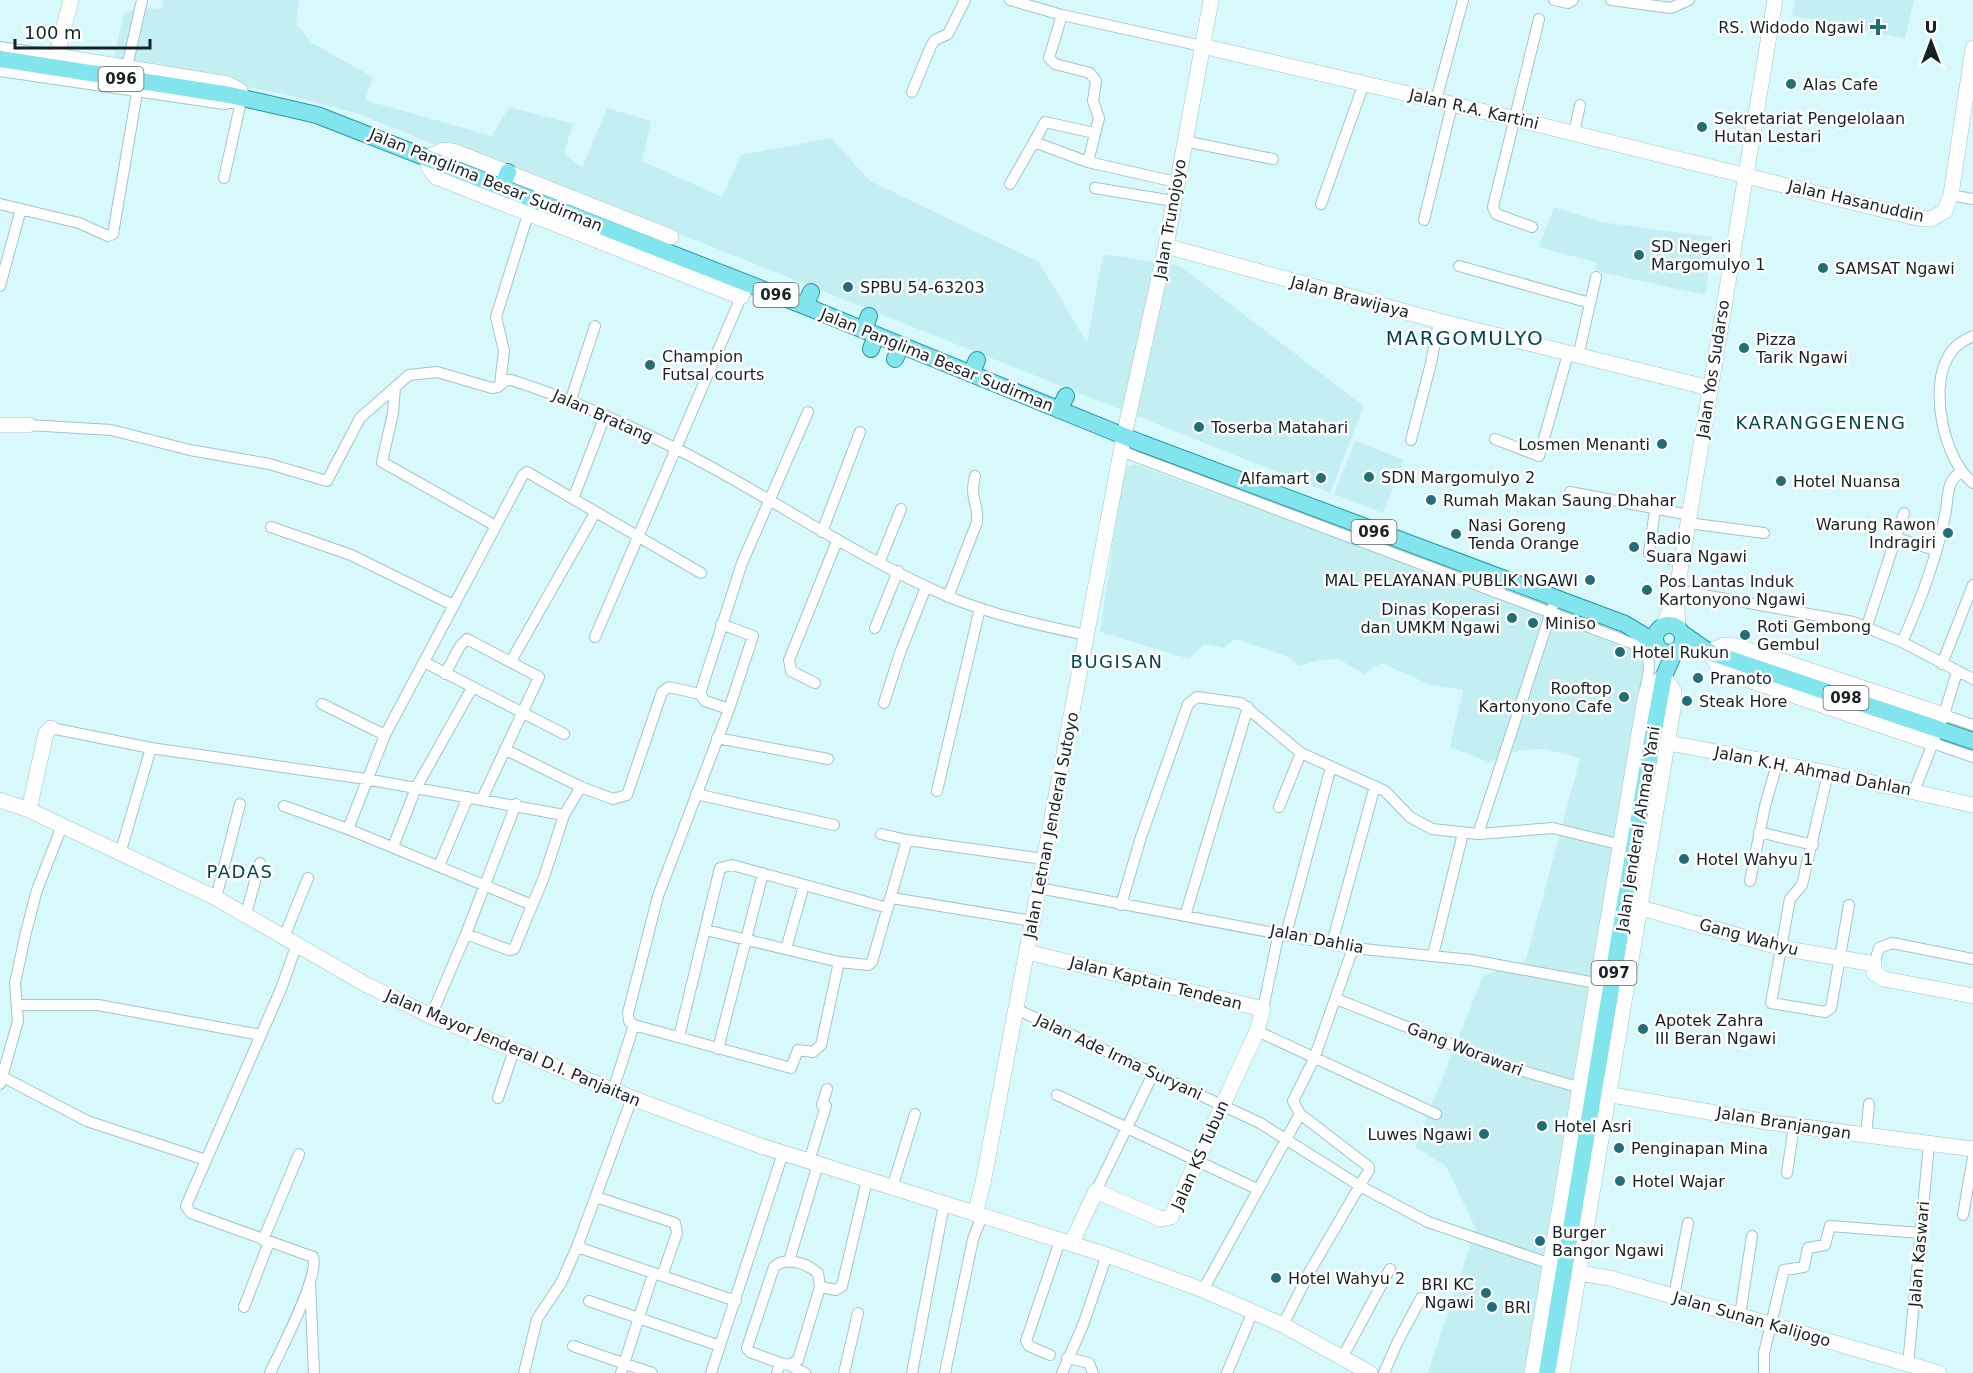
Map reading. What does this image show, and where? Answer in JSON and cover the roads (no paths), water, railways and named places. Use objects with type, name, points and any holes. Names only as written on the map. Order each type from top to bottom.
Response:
[{"type":"main road","name":"Jalan Panglima Besar Sudirman","points":[[2,62],[55,62],[138,87],[182,82],[325,118],[504,187],[530,206],[744,290],[808,299],[870,333],[898,352],[974,367],[1123,444],[1554,606],[1625,624],[1669,639]]},
{"type":"main road","name":"098","points":[[1669,639],[1709,652],[1765,663],[1840,704],[1939,729],[1973,741]]},
{"type":"main road","name":"Jalan Jenderal Ahmad Yani","points":[[1547,1373],[1565,1269],[1572,1184],[1595,1091],[1611,986],[1633,906],[1628,846],[1660,741],[1669,639]]},
{"type":"street","points":[[71,0],[55,62],[127,67],[182,82]]},
{"type":"street","points":[[127,67],[142,0]]},
{"type":"street","points":[[912,92],[931,46],[935,40],[948,34],[965,0]]},
{"type":"street","points":[[1010,0],[1062,15],[1202,46]]},
{"type":"street","name":"Jalan Trunojoyo","points":[[1123,444],[1166,246],[1211,0]]},
{"type":"street","points":[[1436,100],[1463,0]]},
{"type":"street","points":[[1554,0],[1568,3],[1573,0]]},
{"type":"street","points":[[1611,0],[1671,8],[1689,0]]},
{"type":"street","name":"Jalan Yos Sudarso","points":[[1669,639],[1745,175],[1770,1]]},
{"type":"street","points":[[1062,15],[1049,57],[1055,64],[1090,73],[1094,77],[1093,101],[1099,114],[1088,162]]},
{"type":"street","points":[[1532,227],[1496,214],[1493,207],[1539,19]]},
{"type":"street","name":"Jalan R.A. Kartini","points":[[1202,46],[1745,175]]},
{"type":"street","name":"Jalan Hasanuddin","points":[[1745,175],[1917,218],[1931,219],[1945,211],[1951,195],[1968,119],[1973,48]]},
{"type":"street","points":[[2,62],[224,104],[239,101],[242,97]]},
{"type":"street","points":[[1321,204],[1364,83]]},
{"type":"street","points":[[0,204],[79,223],[108,236],[113,234],[138,87]]},
{"type":"street","points":[[224,178],[242,97]]},
{"type":"street","points":[[1424,220],[1452,105]]},
{"type":"street","points":[[1574,133],[1580,105]]},
{"type":"street","points":[[1010,184],[1045,123],[1094,133]]},
{"type":"street","points":[[1184,141],[1273,159]]},
{"type":"street","points":[[1034,142],[1088,162],[1176,182]]},
{"type":"street","points":[[504,187],[670,237]]},
{"type":"street","points":[[1095,188],[1173,201]]},
{"type":"street","points":[[1951,195],[1973,199]]},
{"type":"street","points":[[500,384],[504,351],[496,317],[530,206]]},
{"type":"street","points":[[0,286],[21,209]]},
{"type":"street","name":"Jalan Brawijaya","points":[[1166,246],[1573,356],[1710,388]]},
{"type":"street","points":[[1459,266],[1590,303]]},
{"type":"street","points":[[1495,439],[1539,456],[1590,303],[1596,277]]},
{"type":"street","points":[[595,637],[744,290]]},
{"type":"street","points":[[1411,440],[1431,363],[1439,321]]},
{"type":"street","points":[[571,399],[596,326]]},
{"type":"street","points":[[1973,336],[1958,344],[1949,356],[1941,379],[1943,428],[1948,449],[1960,473],[1973,483]]},
{"type":"street","name":"Jalan Bratang","points":[[0,425],[111,430],[190,450],[269,464],[327,481],[360,418],[409,375],[425,372],[450,375],[492,388],[512,380],[571,399],[676,449],[837,541],[948,597],[1015,620],[1086,635]]},
{"type":"street","points":[[395,387],[393,413],[382,462],[494,525]]},
{"type":"street","points":[[700,694],[742,562],[808,412]]},
{"type":"street","points":[[573,499],[605,416]]},
{"type":"street","points":[[822,532],[860,432]]},
{"type":"street","name":"Jalan Letnan Jenderal Sutoyo","points":[[978,1215],[1123,444]]},
{"type":"street","points":[[348,829],[385,735],[494,525],[523,475],[527,472],[701,573]]},
{"type":"street","points":[[1902,642],[1923,592],[1951,480],[1960,473]]},
{"type":"street","points":[[948,597],[977,522],[978,512],[971,494],[975,476]]},
{"type":"street","points":[[1570,492],[1688,519],[1764,533]]},
{"type":"street","points":[[880,561],[901,508]]},
{"type":"street","points":[[1655,510],[1649,553],[1681,561]]},
{"type":"street","points":[[511,661],[595,513]]},
{"type":"street","points":[[1867,626],[1904,513]]},
{"type":"street","points":[[271,527],[351,555],[453,605]]},
{"type":"street","points":[[1896,538],[1935,550]]},
{"type":"street","points":[[815,683],[791,670],[789,660],[837,541]]},
{"type":"street","points":[[875,628],[898,571]]},
{"type":"street","points":[[1942,664],[1973,585]]},
{"type":"street","points":[[884,704],[900,653],[926,586]]},
{"type":"street","points":[[1676,592],[1833,616],[1867,626],[1973,679]]},
{"type":"street","points":[[1478,834],[1554,606],[1639,646],[1650,665],[1645,690]]},
{"type":"street","points":[[937,791],[980,608]]},
{"type":"street","points":[[721,624],[753,636],[729,709],[658,896],[628,1013],[629,1021],[634,1025],[788,1068],[794,1066],[798,1050],[818,1051],[839,962]]},
{"type":"street","points":[[445,674],[465,639],[539,677],[482,800]]},
{"type":"street","points":[[1709,652],[1716,663],[1728,673],[1840,704]]},
{"type":"street","points":[[424,662],[564,734]]},
{"type":"street","points":[[1765,663],[1939,729],[1973,757]]},
{"type":"street","points":[[1914,791],[1939,729],[1958,672]]},
{"type":"street","points":[[1611,986],[1645,698],[1647,691],[1664,676]]},
{"type":"street","points":[[506,750],[581,787],[613,799],[627,795],[662,692],[669,687],[700,694],[705,701],[729,709]]},
{"type":"street","points":[[393,847],[416,788],[472,688]]},
{"type":"street","points":[[1121,905],[1141,837],[1188,704],[1197,697],[1232,701],[1248,708],[1301,753],[1385,791],[1410,817],[1422,825],[1478,834],[1553,828],[1628,846]]},
{"type":"street","points":[[321,704],[385,735]]},
{"type":"street","points":[[1185,916],[1248,708]]},
{"type":"street","points":[[1939,729],[1973,725]]},
{"type":"street","points":[[29,810],[46,732],[51,728],[150,748],[366,779],[516,804],[564,815]]},
{"type":"street","points":[[717,738],[828,759]]},
{"type":"street","points":[[1633,906],[1660,741]]},
{"type":"street","name":"Jalan K.H. Ahmad Dahlan","points":[[1660,741],[1973,804]]},
{"type":"street","points":[[120,854],[150,748]]},
{"type":"street","points":[[1279,807],[1301,753]]},
{"type":"street","points":[[1750,881],[1759,832],[1778,764]]},
{"type":"street","points":[[1263,1009],[1331,767]]},
{"type":"street","points":[[1828,773],[1802,885],[1790,899],[1771,1000],[1775,1005],[1825,1012],[1831,1008],[1849,905]]},
{"type":"street","points":[[1332,943],[1375,786]]},
{"type":"street","points":[[466,934],[509,950],[514,949],[564,815],[581,787]]},
{"type":"street","points":[[696,794],[834,825]]},
{"type":"street","points":[[439,866],[468,797]]},
{"type":"street","name":"Jalan Mayor Jenderal D.I. Panjaitan","points":[[0,800],[29,810],[216,898],[364,984],[431,1016],[632,1098],[783,1153],[1107,1255],[1203,1290],[1283,1325],[1361,1371]]},
{"type":"street","points":[[216,898],[240,804]]},
{"type":"street","points":[[431,1016],[466,934],[516,804]]},
{"type":"street","points":[[284,806],[348,829],[532,905]]},
{"type":"street","points":[[62,826],[37,890],[26,932],[15,983],[18,1005],[15,1036],[1,1081],[87,1121],[206,1160]]},
{"type":"street","points":[[1433,956],[1462,832]]},
{"type":"street","points":[[1759,832],[1813,845]]},
{"type":"street","points":[[881,834],[907,840],[1044,859]]},
{"type":"street","points":[[706,930],[839,962],[864,965],[872,962],[907,840]]},
{"type":"street","points":[[246,914],[260,863]]},
{"type":"street","points":[[679,1037],[720,868],[732,865],[804,885],[890,903],[1032,921]]},
{"type":"street","points":[[718,1049],[763,873]]},
{"type":"street","points":[[308,878],[291,940],[281,989],[187,1204],[187,1210],[191,1214],[311,1255],[314,1263],[310,1284],[314,1373]]},
{"type":"street","points":[[786,949],[804,885]]},
{"type":"street","name":"Jalan Dahlia","points":[[1039,888],[1353,948],[1433,956],[1611,986]]},
{"type":"street","name":"Gang Wahyu","points":[[1633,906],[1782,948],[1874,964]]},
{"type":"street","points":[[1973,959],[1892,943],[1879,948],[1874,964],[1874,974],[1884,979],[1973,996]]},
{"type":"street","points":[[1283,1325],[1310,1270],[1369,1167],[1300,1114],[1293,1101],[1314,1059],[1353,948]]},
{"type":"street","name":"Jalan Kaptain Tendean","points":[[1027,952],[1263,1009],[1257,1031]]},
{"type":"street","name":"Gang Worawari","points":[[1336,999],[1506,1066],[1595,1091]]},
{"type":"street","points":[[18,1005],[98,1005],[261,1035]]},
{"type":"street","name":"Jalan Ade Irma Suryani","points":[[1016,1009],[1286,1138],[1360,1186],[1428,1222],[1565,1269]]},
{"type":"street","points":[[613,1090],[634,1025]]},
{"type":"street","points":[[1257,1031],[1436,1114]]},
{"type":"street","name":"Jalan KS Tubun","points":[[1096,1191],[1166,1220],[1174,1214],[1257,1031]]},
{"type":"street","points":[[498,1098],[514,1050]]},
{"type":"street","points":[[1050,1355],[1029,1346],[1026,1341],[1066,1242],[1096,1191],[1154,1074]]},
{"type":"street","points":[[789,1261],[814,1163],[826,1106],[822,1105],[827,1089]]},
{"type":"street","points":[[1562,1373],[1565,1269],[1595,1091]]},
{"type":"street","name":"Jalan Branjangan","points":[[1595,1091],[1794,1125],[1973,1149]]},
{"type":"street","points":[[1057,1095],[1257,1189]]},
{"type":"street","points":[[524,1373],[537,1318],[561,1283],[577,1247],[632,1098]]},
{"type":"street","points":[[1866,1135],[1869,1104]]},
{"type":"street","points":[[892,1188],[915,1114]]},
{"type":"street","points":[[1203,1290],[1300,1114]]},
{"type":"street","points":[[1787,1173],[1794,1125]]},
{"type":"street","name":"Jalan Kaswari","points":[[1908,1365],[1929,1144]]},
{"type":"street","points":[[711,1373],[783,1153]]},
{"type":"street","points":[[244,1307],[299,1154]]},
{"type":"street","points":[[1963,1215],[1973,1157]]},
{"type":"street","points":[[820,1287],[836,1290],[842,1286],[867,1180]]},
{"type":"street","points":[[596,1197],[675,1223],[677,1233],[639,1319],[622,1368]]},
{"type":"street","points":[[912,1373],[944,1204]]},
{"type":"street","points":[[947,1373],[978,1215]]},
{"type":"street","points":[[1674,1296],[1688,1223]]},
{"type":"street","points":[[1764,1373],[1764,1353],[1784,1270],[1804,1267],[1808,1248],[1826,1245],[1830,1226],[1920,1233]]},
{"type":"street","points":[[1740,1315],[1752,1236]]},
{"type":"street","points":[[577,1247],[736,1301]]},
{"type":"street","points":[[1062,1373],[1083,1325],[1107,1255]]},
{"type":"street","points":[[782,1367],[798,1360],[820,1287],[818,1273],[789,1261],[781,1261],[774,1267],[747,1348],[750,1352],[782,1367],[805,1373]]},
{"type":"street","points":[[1342,1358],[1390,1269]]},
{"type":"street","points":[[1532,1373],[1565,1269]]},
{"type":"street","name":"Jalan Sunan Kalijogo","points":[[1565,1269],[1610,1278],[1939,1373]]},
{"type":"street","points":[[270,1373],[310,1284]]},
{"type":"street","points":[[1384,1373],[1421,1298]]},
{"type":"street","points":[[589,1301],[720,1346]]},
{"type":"street","points":[[1227,1373],[1253,1311]]},
{"type":"street","points":[[844,1373],[858,1313]]},
{"type":"street","points":[[573,1346],[622,1368],[652,1373]]},
{"type":"street","points":[[1067,1358],[1089,1364],[1093,1373]]},
{"type":"place","name":"RS. Widodo Ngawi","points":[[1878,27]]},
{"type":"place","name":"Alas Cafe","points":[[1791,84]]},
{"type":"place","name":"Sekretariat Pengelolaan Hutan Lestari","points":[[1702,127]]},
{"type":"place","name":"SD Negeri Margomulyo 1","points":[[1639,255]]},
{"type":"place","name":"SAMSAT Ngawi","points":[[1823,268]]},
{"type":"place","name":"SPBU 54-63203","points":[[848,287]]},
{"type":"place","name":"Pizza Tarik Ngawi","points":[[1744,348]]},
{"type":"place","name":"Champion Futsal courts","points":[[650,365]]},
{"type":"place","name":"Toserba Matahari","points":[[1199,427]]},
{"type":"place","name":"Losmen Menanti","points":[[1662,444]]},
{"type":"place","name":"SDN Margomulyo 2","points":[[1369,477]]},
{"type":"place","name":"Alfamart","points":[[1321,478]]},
{"type":"place","name":"Hotel Nuansa","points":[[1781,481]]},
{"type":"place","name":"Rumah Makan Saung Dhahar","points":[[1431,500]]},
{"type":"place","name":"Warung Rawon Indragiri","points":[[1948,533]]},
{"type":"place","name":"Nasi Goreng Tenda Orange","points":[[1456,534]]},
{"type":"place","name":"Radio Suara Ngawi","points":[[1634,547]]},
{"type":"place","name":"MAL PELAYANAN PUBLIK NGAWI","points":[[1590,580]]},
{"type":"place","name":"Pos Lantas Induk Kartonyono Ngawi","points":[[1647,590]]},
{"type":"place","name":"Dinas Koperasi dan UMKM Ngawi","points":[[1512,618]]},
{"type":"place","name":"Miniso","points":[[1533,623]]},
{"type":"place","name":"Roti Gembong Gembul","points":[[1745,635]]},
{"type":"place","name":"Hotel Rukun","points":[[1620,652]]},
{"type":"place","name":"Pranoto","points":[[1698,678]]},
{"type":"place","name":"Rooftop Kartonyono Cafe","points":[[1624,697]]},
{"type":"place","name":"Steak Hore","points":[[1687,701]]},
{"type":"place","name":"Hotel Wahyu 1","points":[[1684,859]]},
{"type":"place","name":"Apotek Zahra III Beran Ngawi","points":[[1643,1029]]},
{"type":"place","name":"Hotel Asri","points":[[1542,1126]]},
{"type":"place","name":"Luwes Ngawi","points":[[1484,1134]]},
{"type":"place","name":"Penginapan Mina","points":[[1619,1148]]},
{"type":"place","name":"Hotel Wajar","points":[[1620,1181]]},
{"type":"place","name":"Burger Bangor Ngawi","points":[[1540,1241]]},
{"type":"place","name":"Hotel Wahyu 2","points":[[1276,1278]]},
{"type":"place","name":"BRI KC Ngawi","points":[[1486,1293]]},
{"type":"place","name":"BRI","points":[[1492,1307]]},
{"type":"district","name":"MARGOMULYO","points":[[1465,338]]},
{"type":"district","name":"KARANGGENENG","points":[[1821,422]]},
{"type":"district","name":"BUGISAN","points":[[1117,661]]},
{"type":"district","name":"PADAS","points":[[240,871]]}]
